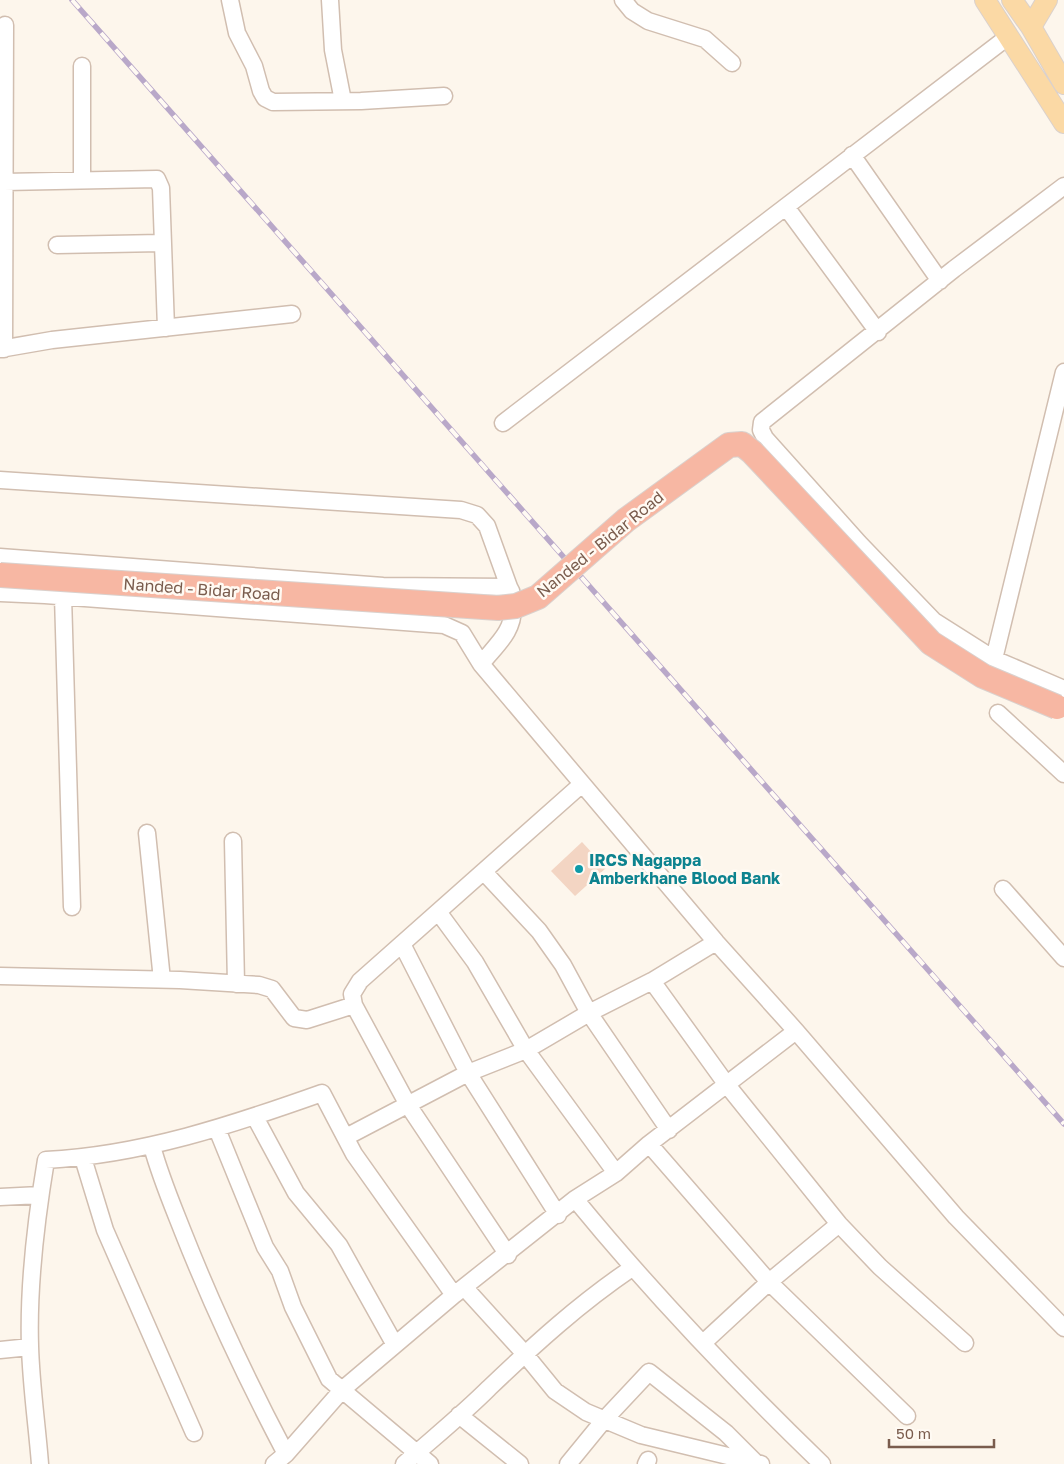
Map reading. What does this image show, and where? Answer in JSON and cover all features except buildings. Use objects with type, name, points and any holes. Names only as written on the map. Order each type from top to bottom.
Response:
[{"type":"highway","name":"Nanded - Bidar Road","points":[[0,575],[360,600],[498,608],[516,606],[538,597],[626,520],[729,445],[742,444],[752,452],[931,643],[983,676],[1060,698]]},
{"type":"main road","points":[[985,0],[1064,123]]},
{"type":"main road","points":[[1012,0],[1031,27],[1064,84]]},
{"type":"main road","points":[[1031,27],[1047,0]]},
{"type":"street","points":[[230,0],[237,33],[254,66],[258,84],[265,98],[273,102],[444,96]]},
{"type":"street","points":[[330,0],[333,50],[343,101]]},
{"type":"street","points":[[623,0],[632,11],[648,22],[705,39],[732,63]]},
{"type":"street","points":[[5,25],[2,349],[52,340],[292,314]]},
{"type":"street","points":[[503,422],[1009,36]]},
{"type":"street","points":[[82,66],[82,180]]},
{"type":"street","points":[[852,155],[940,282]]},
{"type":"street","points":[[4,182],[157,179],[161,188],[161,243],[166,328]]},
{"type":"street","points":[[1060,698],[934,621],[859,543],[765,438],[761,430],[762,422],[1064,186]]},
{"type":"street","points":[[786,207],[878,332]]},
{"type":"street","points":[[57,245],[161,243]]},
{"type":"street","points":[[994,659],[1064,372]]},
{"type":"street","points":[[0,480],[461,510],[477,515],[487,526],[512,592],[513,621],[509,630],[481,664]]},
{"type":"street","points":[[0,557],[382,586],[509,587]]},
{"type":"street","points":[[0,593],[63,596],[444,625],[462,633],[481,664],[716,942],[796,1031],[956,1217],[1064,1328]]},
{"type":"street","points":[[63,596],[72,907]]},
{"type":"street","points":[[998,713],[1064,774]]},
{"type":"street","points":[[508,1255],[408,1105],[354,1005],[352,994],[360,981],[440,913],[582,784]]},
{"type":"street","points":[[147,833],[162,980]]},
{"type":"street","points":[[234,841],[236,984]]},
{"type":"street","points":[[484,872],[539,931],[563,965],[588,1013],[669,1130]]},
{"type":"street","points":[[1003,889],[1064,958]]},
{"type":"street","points":[[440,913],[475,962],[526,1050],[616,1173]]},
{"type":"street","points":[[346,1137],[468,1074],[526,1050],[588,1013],[652,981],[716,942]]},
{"type":"street","points":[[402,944],[468,1074],[558,1215]]},
{"type":"street","points":[[0,976],[162,980],[259,985],[272,989],[294,1018],[307,1020],[354,1005]]},
{"type":"street","points":[[652,981],[727,1085],[839,1224],[880,1267],[964,1343]]},
{"type":"street","points":[[152,1146],[157,1166],[195,1263],[280,1459],[343,1388],[459,1291],[508,1255],[575,1199],[616,1173],[649,1144],[796,1031]]},
{"type":"street","points":[[40,1464],[30,1347],[30,1304],[40,1195],[46,1160],[83,1158],[152,1146],[217,1129],[322,1093],[354,1154],[459,1291],[524,1353],[555,1391],[586,1412],[641,1435],[759,1463]]},
{"type":"street","points":[[255,1117],[296,1193],[339,1245],[394,1345]]},
{"type":"street","points":[[217,1129],[265,1247],[280,1270],[293,1307],[329,1379],[343,1388],[430,1464]]},
{"type":"street","points":[[649,1144],[769,1282],[907,1416]]},
{"type":"street","points":[[83,1158],[105,1230],[194,1433]]},
{"type":"street","points":[[0,1197],[40,1195]]},
{"type":"street","points":[[575,1199],[632,1268],[738,1382],[822,1464]]},
{"type":"street","points":[[703,1343],[769,1282],[839,1224]]},
{"type":"street","points":[[404,1464],[524,1353],[601,1289],[632,1268]]},
{"type":"street","points":[[0,1350],[30,1347]]},
{"type":"street","points":[[568,1464],[604,1420],[649,1372],[726,1433],[759,1463]]},
{"type":"street","points":[[459,1415],[520,1464]]},
{"type":"railway","points":[[72,0],[1064,1124]]},
{"type":"place","name":"IRCS Nagappa Amberkhane Blood Bank","points":[[579,869]]}]
